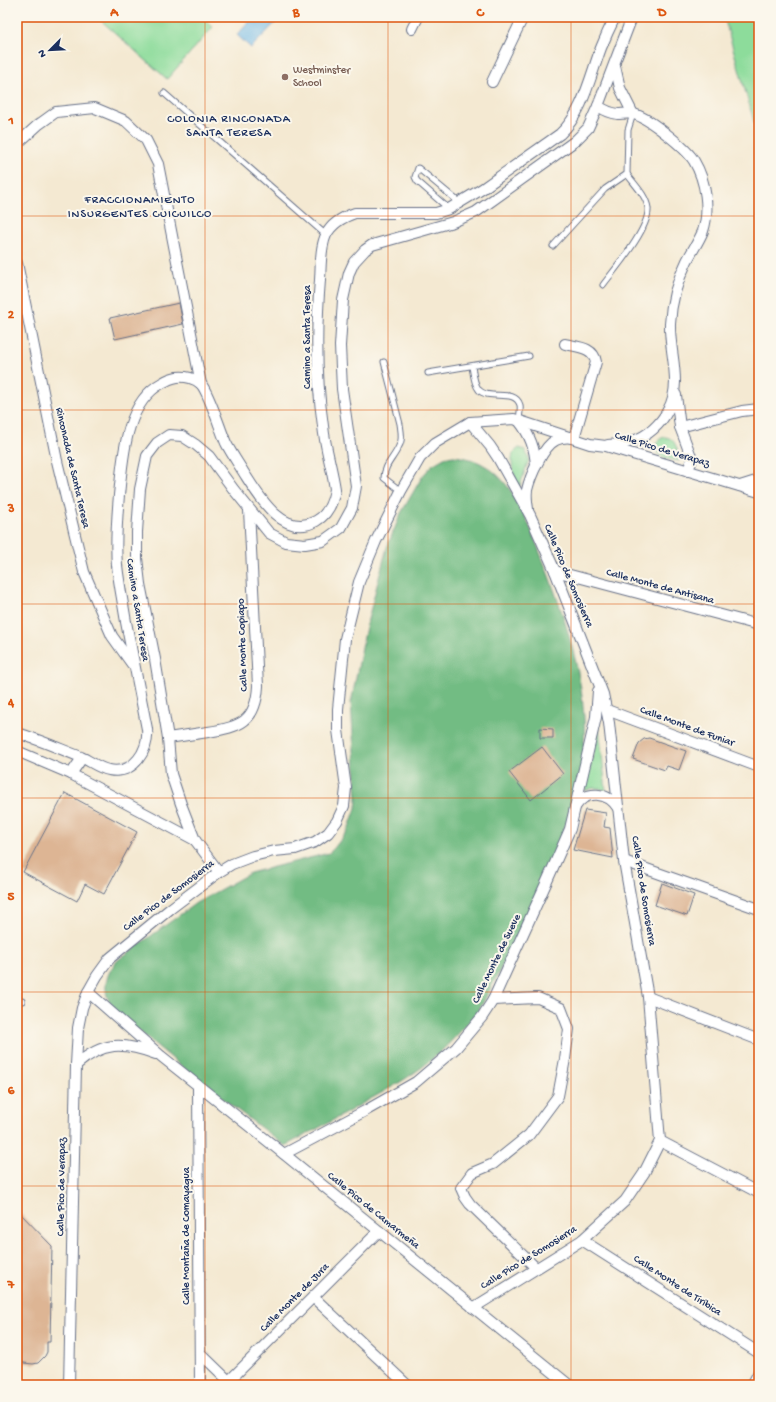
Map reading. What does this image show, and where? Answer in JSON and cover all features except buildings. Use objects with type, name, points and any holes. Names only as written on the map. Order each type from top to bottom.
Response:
[{"type":"street","points":[[412,29],[418,17]]},
{"type":"street","points":[[492,82],[523,17]]},
{"type":"street","points":[[326,235],[336,222],[355,213],[436,213],[449,209],[482,189],[560,134],[566,129],[578,109],[615,17]]},
{"type":"street","name":"Camino a Santa Teresa","points":[[219,872],[195,840],[171,774],[168,738],[140,584],[137,558],[140,489],[147,456],[157,443],[168,435],[182,436],[209,456],[249,510],[270,534],[286,542],[305,544],[323,541],[341,528],[352,508],[356,486],[342,389],[340,346],[343,300],[349,273],[358,256],[372,245],[431,229],[453,222],[476,212],[574,141],[588,128],[614,66],[632,17]]},
{"type":"street","points":[[614,66],[620,88],[633,114]]},
{"type":"street","name":"Calle Pico de Verapaz","points":[[598,106],[608,112],[633,114],[652,124],[674,139],[694,160],[699,171],[706,196],[703,231],[676,286],[671,311],[670,337],[674,362],[675,390],[668,411],[648,433],[632,441],[606,446]]},
{"type":"street","points":[[17,144],[38,125],[56,112],[95,108],[126,121],[146,140],[158,164],[201,384]]},
{"type":"street","name":"Camino a Santa Teresa","points":[[17,733],[82,758],[108,770],[116,770],[131,765],[141,756],[147,743],[148,736],[134,668],[119,580],[116,530],[123,456],[128,432],[136,411],[149,392],[171,378],[189,378],[196,380],[201,384],[227,445],[265,504],[282,519],[295,524],[309,524],[321,517],[330,505],[335,489],[323,427],[318,372],[318,303],[323,246],[326,235]]},
{"type":"street","name":"Rinconada de Santa Teresa","points":[[17,263],[57,461],[84,572],[112,636],[134,668]]},
{"type":"street","points":[[530,515],[527,507],[527,491],[536,466],[545,449],[552,442],[562,438],[574,438],[596,362],[594,355],[589,350],[565,344]]},
{"type":"street","points":[[675,390],[680,427],[692,459],[688,470]]},
{"type":"street","points":[[680,427],[742,411],[759,409]]},
{"type":"street","name":"Calle Pico de Somosierra","points":[[88,992],[96,976],[110,958],[170,909],[219,872],[232,864],[253,856],[274,851],[295,849],[315,842],[328,833],[337,821],[344,806],[346,788],[338,730],[338,709],[344,639],[359,582],[376,541],[400,491],[414,467],[427,450],[443,438],[470,422],[514,420],[590,444],[606,446]]},
{"type":"street","points":[[519,421],[529,434],[532,442],[536,466]]},
{"type":"street","name":"Calle Pico de Somosierra","points":[[470,422],[498,458],[530,515],[555,572],[597,679],[607,710],[624,861],[648,997],[660,1141],[644,1172],[625,1201],[582,1240],[474,1308]]},
{"type":"street","name":"Calle Pico de Verapaz","points":[[606,446],[759,492]]},
{"type":"street","points":[[740,486],[759,480]]},
{"type":"street","name":"Calle Monte Copiapo","points":[[168,738],[235,727],[246,720],[254,708],[258,686],[249,510]]},
{"type":"street","name":"Calle Monte de Antisana","points":[[555,572],[759,625]]},
{"type":"street","name":"Calle Monte de Sueve","points":[[284,1154],[416,1082],[456,1048],[482,1018],[493,1000],[570,829],[596,716],[598,698],[597,679]]},
{"type":"street","name":"Calle Monte de Funiar","points":[[607,710],[759,767]]},
{"type":"street","name":"Camino a Santa Teresa","points":[[17,751],[71,774],[195,840]]},
{"type":"street","points":[[71,774],[82,758]]},
{"type":"street","points":[[574,809],[585,797],[596,794],[607,797],[618,808]]},
{"type":"street","points":[[624,861],[759,908]]},
{"type":"street","name":"Calle Pico de Verapaz","points":[[69,1382],[76,1065],[78,1028],[82,1008],[88,992]]},
{"type":"street","name":"Calle Pico de Camarmeña","points":[[88,992],[161,1056],[569,1385]]},
{"type":"street","points":[[648,997],[759,1040]]},
{"type":"street","points":[[493,1000],[538,998],[561,1008],[568,1029],[565,1059],[558,1096],[529,1135],[493,1164],[472,1173],[462,1188],[465,1197],[470,1204],[536,1268]]},
{"type":"street","name":"Calle Pico de Camarmeña","points":[[76,1065],[96,1051],[118,1045],[148,1051],[161,1056]]},
{"type":"street","name":"Calle Montaña de Comayagua","points":[[198,1086],[200,1385]]},
{"type":"street","points":[[660,1141],[759,1193]]},
{"type":"street","name":"Calle Monte de Jura","points":[[231,1383],[313,1297],[379,1232]]},
{"type":"street","name":"Calle Monte de Tiribica","points":[[582,1240],[759,1352]]},
{"type":"street","points":[[313,1297],[407,1385]]},
{"type":"street","points":[[200,1352],[231,1383]]},
{"type":"street","points":[[752,1385],[759,1372]]},
{"type":"lane","points":[[164,93],[326,235]]},
{"type":"lane","points":[[603,285],[624,257],[646,222],[648,208],[642,193],[626,174],[628,130],[633,114]]},
{"type":"lane","points":[[449,209],[417,181],[415,177],[418,168],[460,203]]},
{"type":"lane","points":[[553,246],[605,189],[626,174]]},
{"type":"lane","points":[[428,373],[529,356]]},
{"type":"lane","points":[[384,362],[402,434],[400,445],[384,470],[384,478],[400,491]]},
{"type":"lane","points":[[472,366],[476,385],[479,390],[485,394],[512,396],[517,400],[520,406],[519,421]]},
{"type":"lane","points":[[56,1385],[69,1382]]},
{"type":"green space","points":[[97,17],[202,17],[213,27],[167,79]]},
{"type":"green space","points":[[724,17],[759,17],[759,139]]},
{"type":"green space","points":[[665,437],[674,442],[680,460],[679,461],[663,457],[657,453],[657,443]]},
{"type":"green space","points":[[519,448],[525,450],[529,459],[519,488],[514,475],[512,462],[513,453]]},
{"type":"green space","points":[[454,456],[472,460],[487,467],[500,477],[510,490],[534,537],[559,603],[574,657],[584,711],[582,764],[578,784],[573,804],[543,880],[509,953],[476,1014],[442,1050],[414,1073],[285,1146],[202,1083],[117,1013],[112,1007],[107,994],[107,980],[109,973],[118,960],[196,903],[250,873],[329,853],[346,833],[356,808],[357,799],[351,703],[366,627],[387,547],[401,513],[422,477],[432,465],[446,457]]},
{"type":"green space","points":[[599,727],[606,791],[596,788],[585,791]]},
{"type":"water","points":[[254,17],[276,17],[279,19],[251,48],[237,35]]},
{"type":"place","name":"Westminster School","points":[[285,77]]},
{"type":"district","name":"COLONIA RINCONADA SANTA TERESA","points":[[229,127]]},
{"type":"district","name":"FRACCIONAMIENTO INSURGENTES CUICUILCO","points":[[140,208]]}]
